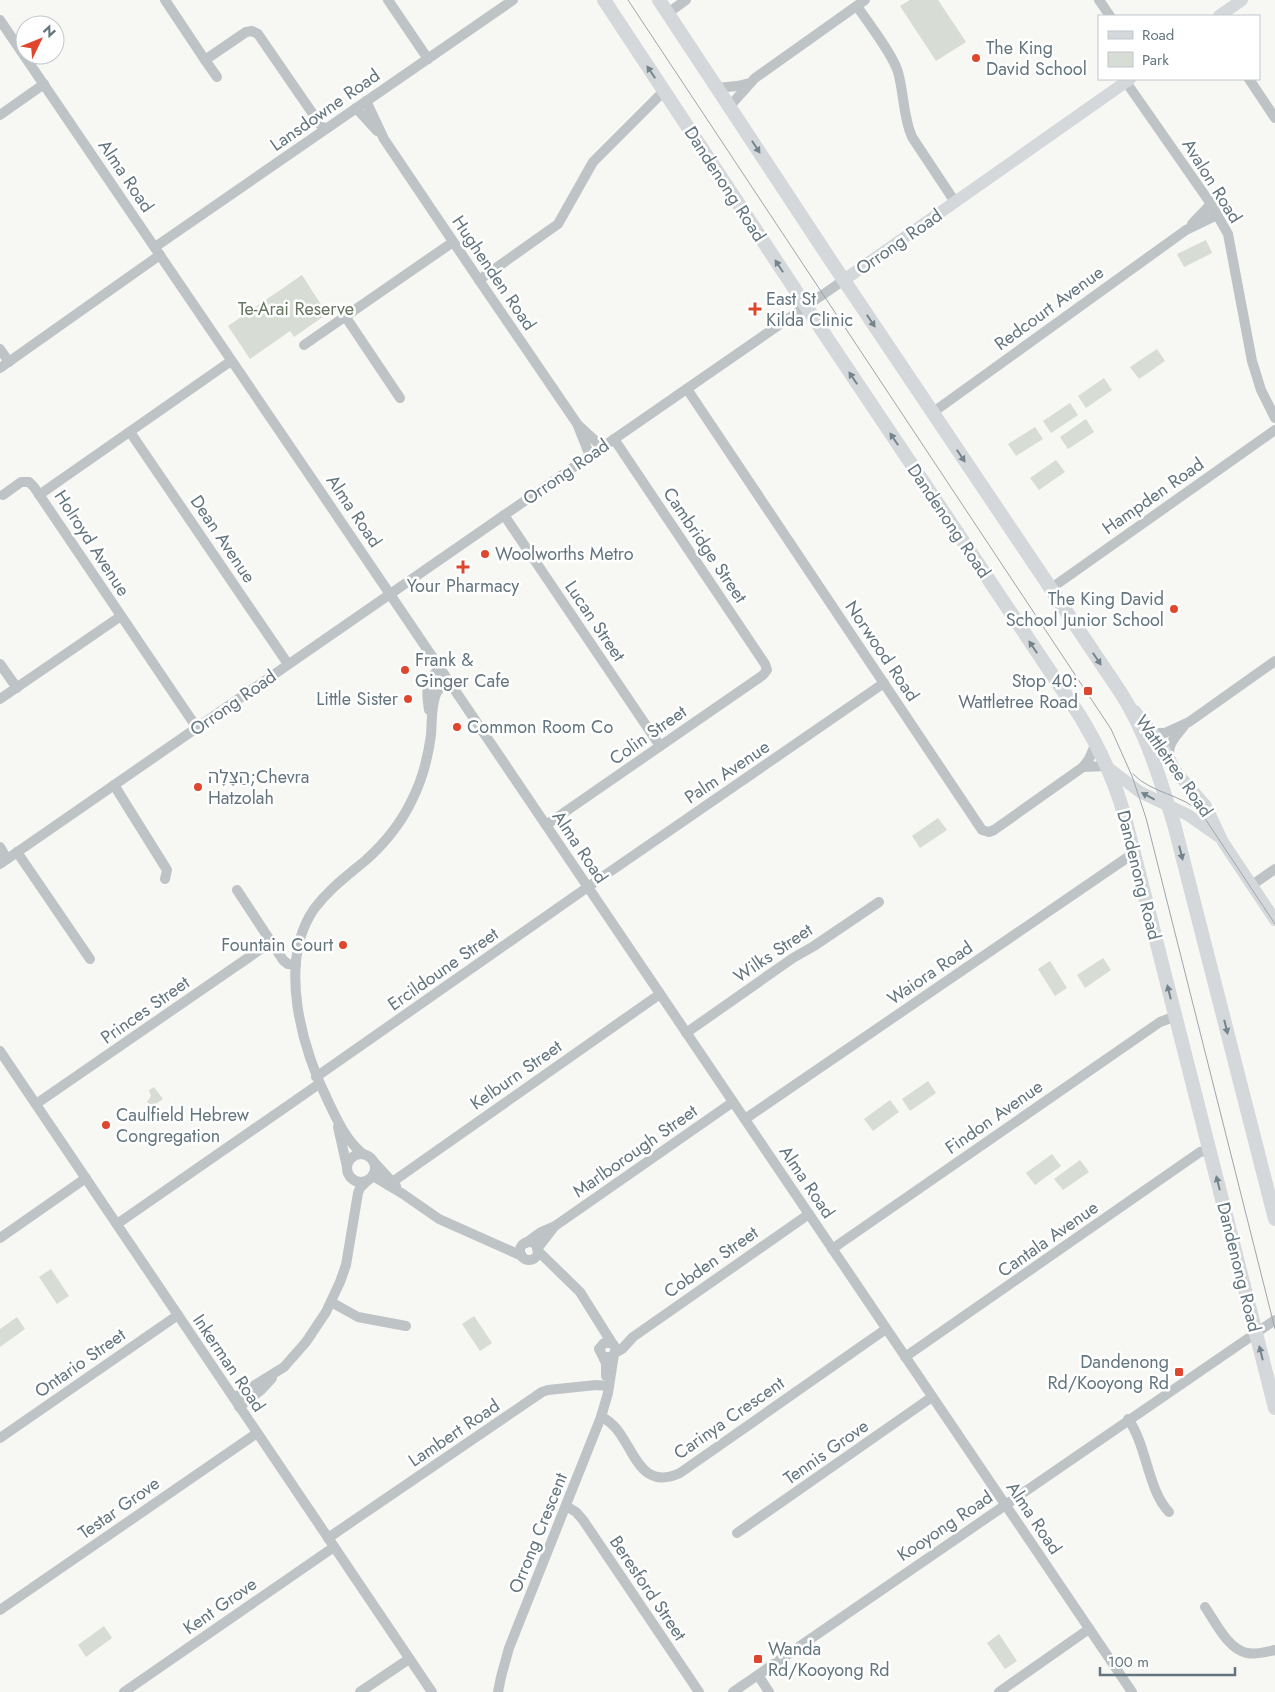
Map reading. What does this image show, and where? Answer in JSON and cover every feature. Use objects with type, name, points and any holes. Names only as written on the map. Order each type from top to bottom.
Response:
[{"type":"highway","name":"Dandenong Road","points":[[604,0],[1080,716],[1107,766],[1120,798],[1275,1408]]},
{"type":"highway","points":[[659,0],[1134,717],[1160,775],[1275,1219]]},
{"type":"main road","points":[[1220,15],[1242,0]]},
{"type":"main road","name":"Orrong Road","points":[[844,280],[1128,80]]},
{"type":"main road","name":"Wattletree Road","points":[[1120,694],[1154,733],[1182,778],[1206,806],[1223,842],[1275,920]]},
{"type":"main road","name":"Wattletree Road","points":[[1107,766],[1140,792],[1190,816],[1212,831],[1223,842]]},
{"type":"street","points":[[165,0],[217,77]]},
{"type":"street","points":[[388,0],[428,59]]},
{"type":"street","name":"Lansdowne Road","points":[[4,365],[324,130],[513,0]]},
{"type":"street","points":[[668,13],[686,0]]},
{"type":"street","points":[[1099,0],[1109,15]]},
{"type":"street","points":[[729,107],[750,83],[861,3],[895,64],[908,129],[955,202]]},
{"type":"street","name":"Alma Road","points":[[0,20],[1132,1692]]},
{"type":"street","points":[[206,60],[246,32],[255,32],[324,130]]},
{"type":"street","name":"Avalon Road","points":[[1128,80],[1211,204],[1228,234],[1252,361],[1264,396],[1275,418]]},
{"type":"street","points":[[1250,80],[1275,118]]},
{"type":"street","points":[[717,88],[750,83]]},
{"type":"street","points":[[0,115],[44,84]]},
{"type":"street","points":[[478,280],[558,224],[565,215],[592,162],[664,91]]},
{"type":"street","name":"Hughenden Road","points":[[366,101],[384,139]]},
{"type":"street","name":"Hughenden Road","points":[[356,108],[384,139],[578,425],[602,447]]},
{"type":"street","name":"Redcourt Avenue","points":[[1186,230],[1211,204]]},
{"type":"street","name":"Redcourt Avenue","points":[[932,413],[1186,230],[1217,214]]},
{"type":"street","points":[[304,345],[453,242]]},
{"type":"street","name":"Orrong Road","points":[[4,861],[844,280]]},
{"type":"street","points":[[345,316],[400,398]]},
{"type":"street","points":[[0,349],[4,365]]},
{"type":"street","name":"Holroyd Avenue","points":[[197,728],[39,495],[231,360]]},
{"type":"street","name":"Norwood Road","points":[[687,389],[976,822],[985,831],[994,830],[1083,767],[1096,743]]},
{"type":"street","name":"Avalon Road","points":[[1264,396],[1275,408]]},
{"type":"street","name":"Hughenden Road","points":[[578,425],[590,456]]},
{"type":"street","name":"Hampden Road","points":[[1050,589],[1275,430]]},
{"type":"street","name":"Dean Avenue","points":[[130,432],[288,664]]},
{"type":"street","name":"Cambridge Street","points":[[614,440],[765,664],[767,670]]},
{"type":"street","points":[[3,495],[24,481],[31,484],[39,495]]},
{"type":"street","name":"Lucan Street","points":[[504,515],[660,746]]},
{"type":"street","points":[[0,700],[120,616]]},
{"type":"street","points":[[1154,733],[1165,733],[1188,722],[1275,661]]},
{"type":"street","points":[[0,664],[17,688]]},
{"type":"street","points":[[432,724],[428,701],[428,683],[433,674],[440,668]]},
{"type":"street","name":"Colin Street","points":[[546,824],[763,675],[767,670]]},
{"type":"street","points":[[355,1205],[360,1188],[375,1172],[375,1163],[370,1157],[354,1147],[337,1121],[318,1080],[306,1046],[300,1015],[296,987],[296,965],[302,936],[313,912],[326,893],[377,850],[405,813],[417,790],[426,762],[436,693],[449,681]]},
{"type":"street","name":"Palm Avenue","points":[[588,887],[884,684]]},
{"type":"street","points":[[1172,763],[1169,746],[1188,722]]},
{"type":"street","points":[[1083,767],[1107,766]]},
{"type":"street","points":[[114,785],[167,870],[165,879]]},
{"type":"street","points":[[0,847],[4,861]]},
{"type":"street","points":[[17,852],[90,959]]},
{"type":"street","name":"Waiora Road","points":[[745,1120],[1134,853]]},
{"type":"street","points":[[1252,885],[1275,869]]},
{"type":"street","name":"Ercildoune Street","points":[[117,1224],[588,887]]},
{"type":"street","points":[[237,890],[286,962],[296,965]]},
{"type":"street","name":"Wilks Street","points":[[686,1032],[793,958],[879,902]]},
{"type":"street","name":"Princes Street","points":[[36,1104],[272,942]]},
{"type":"street","name":"Kelburn Street","points":[[390,1184],[660,994]]},
{"type":"street","name":"Findon Avenue","points":[[832,1249],[1160,1022],[1176,1016]]},
{"type":"street","name":"Inkerman Road","points":[[0,1051],[432,1692]]},
{"type":"street","name":"Marlborough Street","points":[[525,1244],[541,1232],[555,1226],[733,1102]]},
{"type":"street","points":[[236,1402],[253,1385],[276,1373],[294,1357],[316,1328],[331,1302],[346,1265],[354,1224],[355,1205],[337,1121]]},
{"type":"street","name":"Cantala Avenue","points":[[905,1357],[1200,1152],[1210,1150]]},
{"type":"street","points":[[349,1172],[351,1159],[358,1154],[363,1154]]},
{"type":"street","name":"Orrong Crescent","points":[[375,1163],[390,1184],[439,1219],[526,1258],[539,1261],[556,1269]]},
{"type":"street","points":[[349,1172],[358,1182],[370,1179]]},
{"type":"street","points":[[0,1238],[86,1178]]},
{"type":"street","name":"Orrong Crescent","points":[[370,1179],[390,1184]]},
{"type":"street","name":"Cobden Street","points":[[614,1348],[633,1337],[809,1214]]},
{"type":"street","name":"Marlborough Street","points":[[538,1250],[555,1226]]},
{"type":"street","name":"Orrong Crescent","points":[[491,1242],[525,1244]]},
{"type":"street","points":[[525,1244],[534,1244],[538,1250],[535,1258],[526,1258],[520,1250],[525,1244]]},
{"type":"street","name":"Orrong Crescent","points":[[498,1692],[509,1648],[601,1418],[609,1386],[614,1348],[580,1292],[538,1250]]},
{"type":"street","points":[[331,1302],[358,1317],[406,1326]]},
{"type":"street","name":"Ontario Street","points":[[0,1438],[178,1315]]},
{"type":"street","name":"Orrong Crescent","points":[[594,1315],[606,1363],[606,1379],[609,1386]]},
{"type":"street","name":"Kooyong Road","points":[[733,1692],[1275,1320]]},
{"type":"street","name":"Carinya Crescent","points":[[601,1418],[612,1424],[646,1472],[659,1478],[673,1476],[680,1473],[886,1329]]},
{"type":"street","points":[[604,1342],[614,1348],[608,1358],[602,1352],[604,1342]]},
{"type":"street","name":"Lambert Road","points":[[328,1538],[542,1392],[596,1385],[609,1386]]},
{"type":"street","name":"Tennis Grove","points":[[737,1533],[932,1397]]},
{"type":"street","points":[[1128,1420],[1135,1430],[1161,1502],[1169,1512]]},
{"type":"street","name":"Testar Grove","points":[[0,1610],[257,1434]]},
{"type":"street","name":"Beresford Street","points":[[566,1506],[576,1512],[583,1520],[699,1692]]},
{"type":"street","name":"Kent Grove","points":[[124,1692],[334,1547]]},
{"type":"street","points":[[1205,1607],[1229,1642],[1241,1651],[1253,1654],[1275,1650]]},
{"type":"street","points":[[999,1692],[1090,1629]]},
{"type":"street","points":[[360,1692],[409,1658]]},
{"type":"street","points":[[758,1675],[769,1692]]},
{"type":"green space","points":[[910,0],[938,0],[966,42],[936,61],[900,6]]},
{"type":"green space","points":[[1206,240],[1212,253],[1184,267],[1177,254]]},
{"type":"green space","name":"Te-Arai Reserve","points":[[302,275],[327,314],[294,337],[290,331],[250,359],[228,326]]},
{"type":"green space","points":[[1157,349],[1165,361],[1139,379],[1130,367]]},
{"type":"green space","points":[[1104,378],[1112,390],[1086,408],[1078,396]]},
{"type":"green space","points":[[1070,403],[1078,415],[1051,433],[1043,421]]},
{"type":"green space","points":[[1086,419],[1094,432],[1068,449],[1060,437]]},
{"type":"green space","points":[[1035,427],[1043,439],[1016,456],[1008,444]]},
{"type":"green space","points":[[1056,460],[1065,472],[1039,490],[1030,478]]},
{"type":"green space","points":[[938,818],[947,830],[920,848],[912,836]]},
{"type":"green space","points":[[1103,958],[1111,970],[1085,988],[1077,975]]},
{"type":"green space","points":[[1050,961],[1067,988],[1055,996],[1038,969]]},
{"type":"green space","points":[[928,1081],[936,1093],[910,1111],[902,1099]]},
{"type":"green space","points":[[154,1087],[163,1099],[151,1107],[147,1102],[151,1096],[149,1090]]},
{"type":"green space","points":[[890,1100],[899,1112],[873,1131],[864,1119]]},
{"type":"green space","points":[[1052,1154],[1061,1166],[1035,1185],[1026,1173]]},
{"type":"green space","points":[[1080,1160],[1089,1172],[1063,1190],[1054,1179]]},
{"type":"green space","points":[[51,1269],[69,1296],[57,1304],[39,1277]]},
{"type":"green space","points":[[474,1316],[492,1343],[480,1351],[462,1324]]},
{"type":"green space","points":[[17,1317],[25,1329],[0,1347],[0,1329]]},
{"type":"green space","points":[[104,1626],[112,1638],[86,1657],[78,1645]]},
{"type":"green space","points":[[999,1634],[1017,1661],[1005,1669],[987,1643]]},
{"type":"tram line","points":[[628,0],[1111,729],[1132,776],[1146,818],[1275,1329]]},
{"type":"tram line","points":[[1133,774],[1149,786],[1186,802],[1202,814],[1275,924]]},
{"type":"place","name":"The King David School","points":[[976,58]]},
{"type":"place","name":"East St Kilda Clinic","points":[[755,309]]},
{"type":"place","name":"Woolworths Metro","points":[[485,554]]},
{"type":"place","name":"Your Pharmacy","points":[[463,567]]},
{"type":"place","name":"The King David School Junior School","points":[[1174,609]]},
{"type":"place","name":"Frank & Ginger Cafe","points":[[405,670]]},
{"type":"place","name":"Stop 40: Wattletree Road","points":[[1088,691]]},
{"type":"place","name":"Little Sister","points":[[408,699]]},
{"type":"place","name":"Common Room Co","points":[[457,727]]},
{"type":"place","name":"הַצָּלָה;Chevra Hatzolah","points":[[198,787]]},
{"type":"place","name":"Fountain Court","points":[[343,945]]},
{"type":"place","name":"Caulfield Hebrew Congregation","points":[[106,1125]]},
{"type":"place","name":"Dandenong Rd/Kooyong Rd","points":[[1179,1372]]},
{"type":"place","name":"Wanda Rd/Kooyong Rd","points":[[758,1659]]}]
